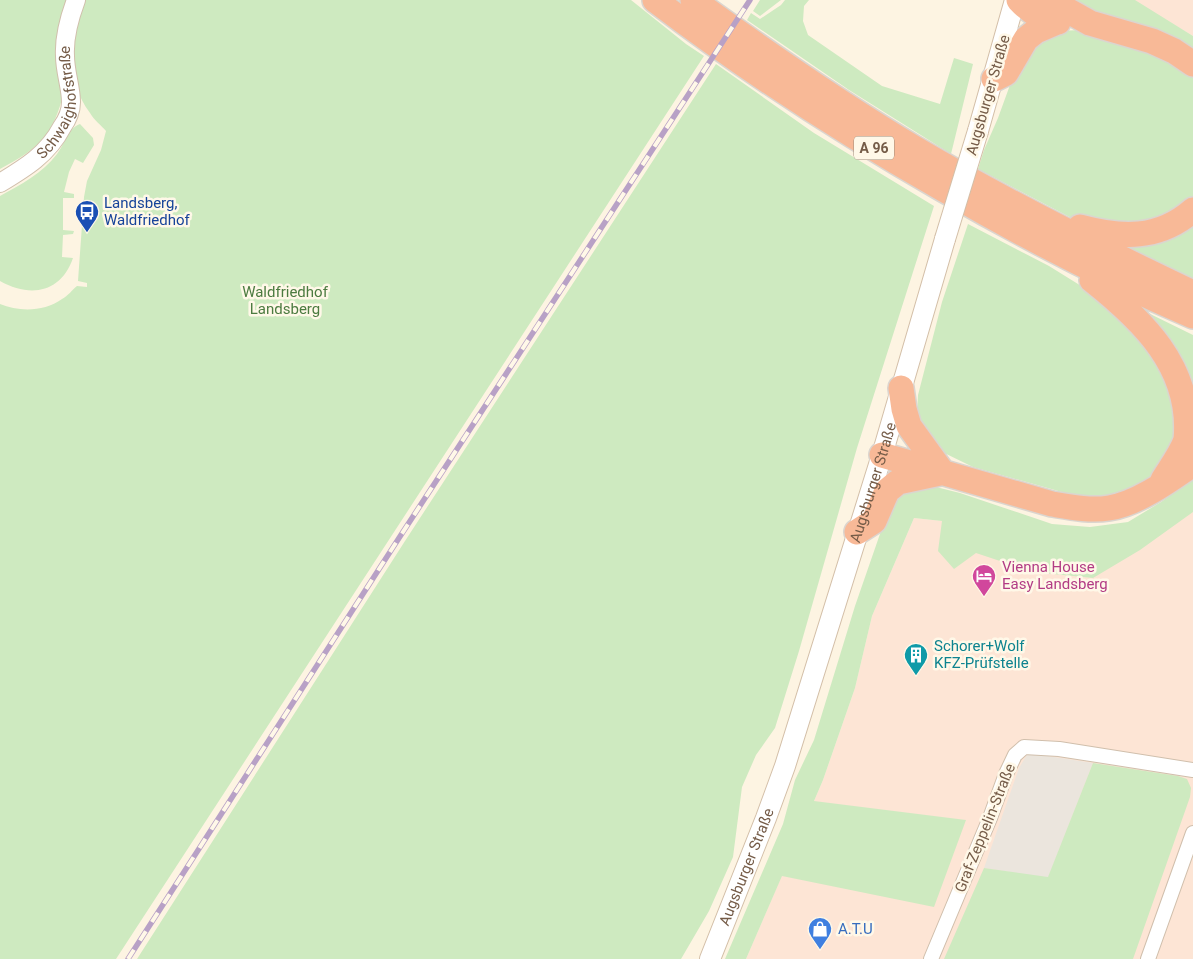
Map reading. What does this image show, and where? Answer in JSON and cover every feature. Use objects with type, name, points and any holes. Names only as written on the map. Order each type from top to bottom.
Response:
[{"type":"highway","name":"A 96","points":[[656,0],[750,69],[829,121],[976,208],[1059,254],[1193,316]]},
{"type":"highway","name":"A 96","points":[[693,0],[777,61],[930,157],[1003,198],[1117,257],[1193,293]]},
{"type":"highway","points":[[1017,0],[1026,8],[1042,17],[1062,10]]},
{"type":"highway","points":[[1042,0],[1090,23],[1152,41],[1174,51],[1193,64]]},
{"type":"highway","points":[[994,79],[1006,73],[1026,39],[1062,10]]},
{"type":"highway","points":[[1003,198],[1080,228],[1113,235],[1140,234],[1163,229],[1183,219],[1193,210]]},
{"type":"highway","points":[[1059,254],[1145,323],[1174,357],[1182,373],[1189,391],[1189,426],[1180,453],[1160,485]]},
{"type":"highway","points":[[901,388],[904,409],[910,426],[942,473]]},
{"type":"highway","points":[[882,455],[1052,504],[1080,509],[1108,508],[1128,504],[1193,464]]},
{"type":"highway","points":[[857,532],[874,521],[887,491],[898,482],[942,473]]},
{"type":"main road","name":"Augsburger Straße","points":[[710,959],[785,766],[882,455],[1017,0]]},
{"type":"street","name":"Schwaighofstraße","points":[[0,183],[43,154],[59,134],[66,121],[71,100],[65,56],[71,14],[76,0]]},
{"type":"street","name":"Graf-Zeppelin-Straße","points":[[931,959],[990,818],[1006,774],[1015,755],[1024,747],[1059,749],[1193,770]]},
{"type":"street","points":[[1148,959],[1193,833]]},
{"type":"shaded area","points":[[1193,0],[1193,36],[1134,1]]},
{"type":"shaded area","points":[[1193,495],[1193,959],[746,959],[823,780],[855,688],[872,616],[914,518],[1132,541]]},
{"type":"shaded area","points":[[1028,753],[1093,763],[1048,878],[984,868],[1019,768]]},
{"type":"green space","points":[[0,0],[68,0],[62,99],[58,113],[47,134],[40,142],[23,156],[0,169]]},
{"type":"green space","name":"Waldfriedhof Landsberg","points":[[83,0],[631,0],[704,56],[116,959],[0,959],[0,304],[23,309],[39,308],[55,303],[77,286],[87,287],[87,283],[78,281],[84,197],[87,181],[101,150],[106,131],[92,116],[82,99],[76,86],[73,72],[74,44]]},
{"type":"green space","points":[[760,0],[781,0],[760,16],[753,11]]},
{"type":"green space","points":[[785,0],[809,0],[804,6],[803,21],[808,35],[882,86],[940,104],[954,58],[973,64],[951,154],[849,90],[747,20],[751,13],[760,19],[781,5]]},
{"type":"green space","points":[[1070,0],[1135,0],[1193,36],[1193,55]]},
{"type":"green space","points":[[1082,30],[1157,54],[1176,63],[1193,78],[1193,202],[1158,225],[1083,224],[978,169],[1022,52],[1056,31]]},
{"type":"green space","points":[[716,64],[814,133],[934,206],[857,448],[775,728],[756,755],[742,787],[733,857],[709,911],[681,959],[137,959],[405,541]]},
{"type":"green space","points":[[80,124],[93,138],[94,145],[83,163],[75,159],[69,172],[64,192],[74,194],[74,198],[63,198],[63,230],[74,231],[73,234],[63,235],[62,257],[73,258],[68,270],[61,279],[43,289],[22,290],[0,281],[0,196],[31,178],[45,167],[60,150],[72,129]]},
{"type":"green space","points":[[1193,219],[1193,279],[1123,248]]},
{"type":"green space","points":[[968,224],[1049,266],[1107,302],[1156,346],[1183,425],[1155,477],[1141,486],[1105,499],[1083,498],[973,467],[932,447],[917,415],[918,395],[942,302]]},
{"type":"green space","points":[[1138,308],[1193,335],[1193,383],[1177,352]]},
{"type":"green space","points":[[1193,479],[1193,512],[1140,550],[1093,578],[1033,572],[976,553],[954,569],[938,551],[942,521],[914,518],[872,616],[855,688],[814,801],[966,820],[934,907],[782,876],[746,959],[725,959],[783,824],[795,780],[814,740],[855,606],[889,508],[899,495],[915,488],[936,487],[960,493],[1052,524],[1090,527],[1128,522],[1161,502]]},
{"type":"green space","points":[[1093,763],[1178,776],[1187,779],[1191,788],[1190,797],[1133,959],[944,959],[984,868],[1048,877]]},
{"type":"railway","points":[[128,959],[399,538],[750,0]]},
{"type":"place","name":"Landsberg, Waldfriedhof","points":[[87,233]]},
{"type":"place","name":"Vienna House Easy Landsberg","points":[[984,597]]},
{"type":"place","name":"Schorer+Wolf KFZ-Prüfstelle","points":[[916,676]]},
{"type":"place","name":"A.T.U","points":[[820,950]]}]
